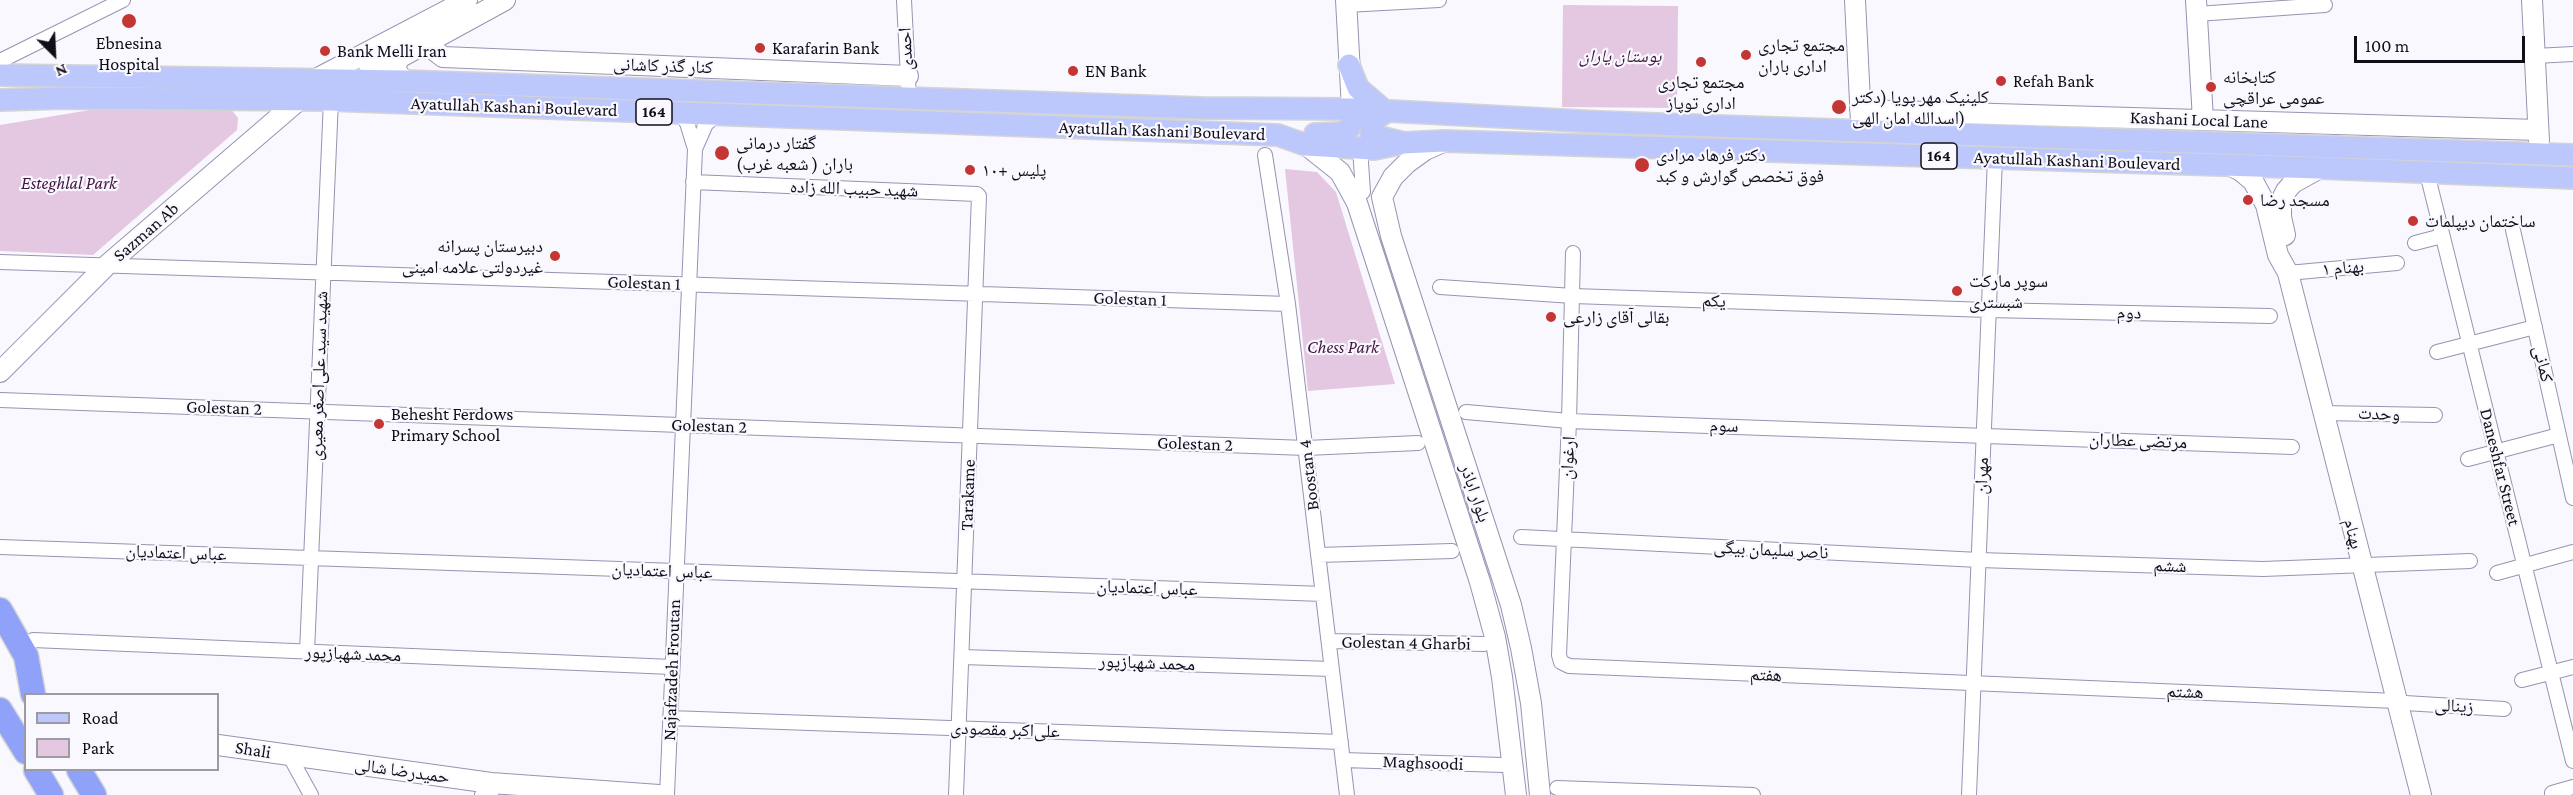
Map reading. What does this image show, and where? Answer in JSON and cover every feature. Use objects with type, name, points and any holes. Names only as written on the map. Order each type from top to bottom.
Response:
[{"type":"highway","points":[[0,610],[26,656],[33,693]]},
{"type":"highway","points":[[0,642],[32,693]]},
{"type":"highway","points":[[0,710],[24,749]]},
{"type":"highway","points":[[37,771],[51,795]]},
{"type":"highway","points":[[80,771],[94,795]]},
{"type":"main road","points":[[316,79],[467,0]]},
{"type":"main road","points":[[370,51],[368,63],[374,68],[382,67],[505,0]]},
{"type":"main road","points":[[1855,0],[1861,131]]},
{"type":"main road","points":[[2532,0],[2539,153]]},
{"type":"main road","points":[[1278,135],[1340,134],[1348,130],[1351,124],[1352,109],[1346,3]]},
{"type":"main road","points":[[2197,7],[2203,120]]},
{"type":"main road","name":"کنار گذر کاشانی","points":[[430,39],[430,47],[443,57],[908,76]]},
{"type":"main road","points":[[399,58],[395,68],[403,81]]},
{"type":"main road","points":[[1349,65],[1358,88],[1386,112],[1372,121],[1370,131],[1375,136],[1403,143]]},
{"type":"main road","name":"Ayatullah Kashani Boulevard","points":[[0,75],[403,81],[1201,108],[1352,109],[1861,131],[2573,154]]},
{"type":"main road","name":"Ayatullah Kashani Boulevard","points":[[0,100],[64,98],[331,100],[1278,135],[1306,145],[1374,149],[1403,143],[1444,141],[2573,178]]},
{"type":"main road","name":"Sazman Ab","points":[[0,372],[107,265],[299,100]]},
{"type":"main road","name":"Kashani Local Lane","points":[[1860,110],[2538,130]]},
{"type":"main road","points":[[1360,197],[1371,189],[1382,196],[1393,177],[1407,163],[1425,150],[1444,141]]},
{"type":"main road","name":"بلوار اباذر","points":[[1306,145],[1340,172],[1360,197],[1483,593],[1502,676],[1516,795]]},
{"type":"main road","name":"بهنام","points":[[2229,165],[2253,181],[2274,203],[2278,255],[2288,273],[2361,565],[2401,702],[2421,795]]},
{"type":"main road","points":[[2274,203],[2293,183],[2320,168]]},
{"type":"main road","name":"بلوار اباذر","points":[[1382,196],[1391,236],[1511,604],[1549,791]]},
{"type":"main road","name":"Shali","points":[[219,745],[289,755]]},
{"type":"main road","name":"حمیدرضا شالی","points":[[289,755],[490,791],[659,795]]},
{"type":"street","points":[[0,61],[123,0]]},
{"type":"street","name":"احمدی","points":[[904,0],[909,98]]},
{"type":"street","points":[[1346,3],[1439,0]]},
{"type":"street","points":[[2197,7],[2325,5]]},
{"type":"street","points":[[2535,56],[2573,54]]},
{"type":"street","name":"شهید سید علی‌اصغر معیری","points":[[307,652],[331,100]]},
{"type":"street","name":"Najafzadeh Froutan","points":[[680,113],[687,123],[695,149]]},
{"type":"street","name":"Najafzadeh Froutan","points":[[667,795],[695,149],[706,124],[716,115]]},
{"type":"street","points":[[1360,148],[1360,197]]},
{"type":"street","name":"Boostan 4","points":[[1265,155],[1288,304],[1347,795]]},
{"type":"street","name":"مهران","points":[[1969,795],[1995,158]]},
{"type":"street","name":"Daneshfar Street","points":[[2427,173],[2573,761]]},
{"type":"street","name":"شهید حبیب الله زاده","points":[[693,182],[979,195]]},
{"type":"street","name":"Tarakame","points":[[956,795],[979,195]]},
{"type":"street","name":"کمانی","points":[[2513,230],[2573,498]]},
{"type":"street","points":[[2415,243],[2442,236]]},
{"type":"street","name":"ارغوان","points":[[1561,662],[1559,654],[1569,420],[1573,254]]},
{"type":"street","name":"Golestan 1","points":[[0,262],[1288,304]]},
{"type":"street","name":"بهنام ۱","points":[[2288,273],[2397,264]]},
{"type":"street","name":"یکم","points":[[1440,287],[1572,296],[1988,310]]},
{"type":"street","name":"دوم","points":[[1988,310],[2270,316]]},
{"type":"street","points":[[2437,352],[2535,327]]},
{"type":"street","name":"Golestan 2","points":[[0,400],[1305,448],[1418,443]]},
{"type":"street","name":"سوم","points":[[1466,412],[1569,420],[1983,436]]},
{"type":"street","name":"وحدت","points":[[2322,413],[2435,415]]},
{"type":"street","points":[[2468,459],[2559,435]]},
{"type":"street","name":"مرتضی عطاران","points":[[1983,436],[2292,447]]},
{"type":"street","name":"ناصر سلیمان بیگی","points":[[1521,537],[1979,560]]},
{"type":"street","name":"عباس اعتمادیان","points":[[0,547],[1323,594]]},
{"type":"street","points":[[1318,555],[1452,551]]},
{"type":"street","points":[[2498,573],[2573,552]]},
{"type":"street","name":"ششم","points":[[1979,560],[2263,569],[2470,561]]},
{"type":"street","name":"محمد شهبازپور","points":[[33,640],[672,668]]},
{"type":"street","name":"Golestan 4 Gharbi","points":[[1329,641],[1484,644]]},
{"type":"street","name":"محمد شهبازپور","points":[[962,657],[1332,669]]},
{"type":"street","name":"هفتم","points":[[1561,662],[1569,666],[1973,684]]},
{"type":"street","points":[[2522,680],[2573,667]]},
{"type":"street","name":"هشتم","points":[[1973,684],[2401,702]]},
{"type":"street","name":"زینالی","points":[[2401,702],[2504,709]]},
{"type":"street","name":"علی‌اکبر مقصودی","points":[[670,718],[1341,742]]},
{"type":"street","points":[[289,755],[310,795]]},
{"type":"street","name":"Maghsoodi","points":[[1343,760],[1503,765]]},
{"type":"street","points":[[2552,793],[2573,787]]},
{"type":"street","points":[[1549,791],[1753,795]]},
{"type":"green space","name":"بوستان یاران","points":[[1563,5],[1678,6],[1677,108],[1562,107]]},
{"type":"green space","name":"Esteghlal Park","points":[[230,108],[238,118],[237,130],[93,255],[0,251],[0,125],[90,110]]},
{"type":"green space","name":"Chess Park","points":[[1285,169],[1317,172],[1336,192],[1395,384],[1308,391]]},
{"type":"place","name":"Ebnesina Hospital","points":[[129,21]]},
{"type":"place","name":"Karafarin Bank","points":[[760,48]]},
{"type":"place","name":"Bank Melli Iran","points":[[325,51]]},
{"type":"place","name":"مجتمع تجاری اداری باران","points":[[1746,55]]},
{"type":"place","name":"مجتمع تجاری اداری توپاز","points":[[1701,62]]},
{"type":"place","name":"EN Bank","points":[[1073,71]]},
{"type":"place","name":"Refah Bank","points":[[2001,81]]},
{"type":"place","name":"کتابخانه عمومی عراقچی","points":[[2211,87]]},
{"type":"place","name":"کلینیک مهر پویا (دکتر اسدالله امان الهی)","points":[[1839,107]]},
{"type":"place","name":"گفتار درمانی باران ( شعبه غرب)","points":[[722,153]]},
{"type":"place","name":"دکتر فرهاد مرادی فوق تخصص گوارش و کبد","points":[[1642,165]]},
{"type":"place","name":"پلیس +۱۰","points":[[970,170]]},
{"type":"place","name":"مسجد رضا","points":[[2248,200]]},
{"type":"place","name":"ساختمان دیپلمات","points":[[2413,221]]},
{"type":"place","name":"دبیرستان پسرانه غیردولتی علامه امینی","points":[[555,256]]},
{"type":"place","name":"سوپر مارکت شبستری","points":[[1957,291]]},
{"type":"place","name":"بقالی آقای زارعی","points":[[1551,317]]},
{"type":"place","name":"Behesht Ferdows Primary School","points":[[379,424]]}]
